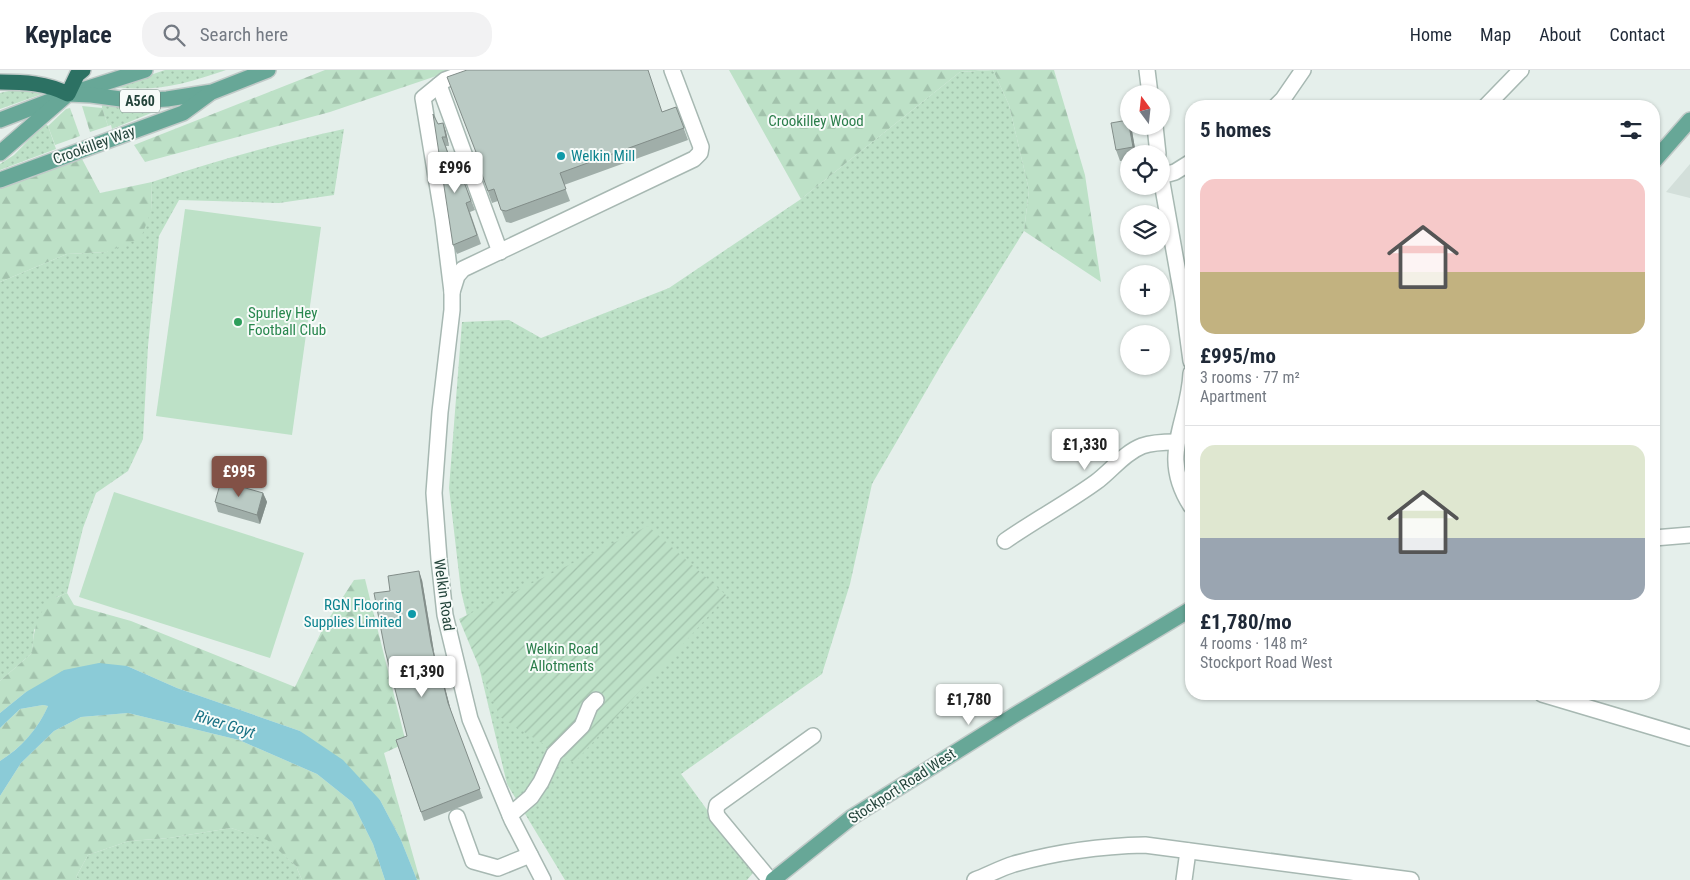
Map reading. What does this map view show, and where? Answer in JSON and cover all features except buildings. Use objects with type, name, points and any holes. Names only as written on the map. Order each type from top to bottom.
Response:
[{"type":"highway","points":[[0,82],[38,84],[68,94],[78,75],[83,70]]},
{"type":"main road","name":"Crookilley Way","points":[[0,120],[68,94],[145,70]]},
{"type":"main road","name":"Crookilley Way","points":[[0,153],[68,94],[142,101],[212,92],[268,70]]},
{"type":"main road","name":"Crookilley Way","points":[[0,180],[183,113],[212,92]]},
{"type":"main road","points":[[1660,154],[1690,120]]},
{"type":"main road","name":"Stockport Road West","points":[[771,880],[852,817],[1185,613]]},
{"type":"street","points":[[472,70],[445,80],[439,85],[500,252],[694,159],[700,153],[702,147],[672,70]]},
{"type":"street","points":[[1147,70],[1149,85]]},
{"type":"street","points":[[1282,100],[1303,70]]},
{"type":"street","points":[[1492,100],[1521,70]]},
{"type":"street","name":"Welkin Road","points":[[439,85],[423,98],[443,219],[452,292],[452,310],[440,412],[434,493],[445,615],[470,720],[510,815],[543,880]]},
{"type":"street","points":[[1170,173],[1185,166]]},
{"type":"street","points":[[1164,195],[1185,316]]},
{"type":"street","name":"Welkin Road","points":[[452,292],[457,276],[463,270],[500,252]]},
{"type":"street","points":[[1185,408],[1176,442],[1176,464],[1185,495]]},
{"type":"street","points":[[1005,541],[1082,492],[1133,451],[1153,444],[1176,442]]},
{"type":"street","points":[[1660,538],[1690,535]]},
{"type":"street","points":[[510,815],[531,798],[554,754],[582,726],[590,706],[596,700]]},
{"type":"street","points":[[1562,700],[1690,738]]},
{"type":"street","points":[[771,880],[717,816],[717,805],[812,736]]},
{"type":"street","points":[[457,817],[473,861],[498,868],[530,855]]},
{"type":"street","points":[[975,880],[1013,864],[1068,852],[1108,846],[1145,846],[1411,880]]},
{"type":"street","points":[[1184,880],[1188,851]]},
{"type":"shaded area","points":[[1690,164],[1690,198],[1666,192]]},
{"type":"green space","points":[[165,70],[226,70],[158,88],[115,87]]},
{"type":"green space","points":[[325,70],[454,70],[330,112],[145,162],[134,145]]},
{"type":"green space","name":"Crookilley Wood","points":[[729,70],[990,70],[960,72],[801,199]]},
{"type":"green space","points":[[993,70],[1009,105],[1029,190],[1024,231],[944,360],[872,484],[850,584],[822,674],[681,774],[753,873],[747,880],[565,880],[507,784],[461,591],[449,488],[462,322],[509,320],[541,338],[669,288],[801,199],[960,72]]},
{"type":"green space","points":[[993,70],[1054,70],[1085,175],[1101,282],[1024,231],[1029,190],[1009,105]]},
{"type":"green space","points":[[13,90],[45,93],[0,109],[0,93]]},
{"type":"green space","points":[[102,103],[129,108],[153,107],[156,111],[112,129],[111,125],[108,126]]},
{"type":"green space","points":[[82,106],[102,108],[108,126],[90,132]]},
{"type":"green space","points":[[70,108],[80,136],[55,145],[48,126],[66,109]]},
{"type":"green space","points":[[45,123],[48,126],[56,149],[0,170],[0,164],[14,155]]},
{"type":"green space","points":[[344,129],[334,195],[279,203],[179,200],[159,236],[148,346],[143,439],[128,471],[96,493],[83,528],[67,593],[57,597],[34,630],[32,653],[0,681],[0,282],[67,254],[107,252],[151,211],[152,182],[247,153]]},
{"type":"green space","points":[[82,159],[100,193],[152,182],[151,211],[141,238],[107,252],[67,254],[0,282],[0,188]]},
{"type":"green space","name":"Spurley Hey Football Club","points":[[185,209],[321,227],[292,435],[156,416]]},
{"type":"green space","points":[[114,492],[304,553],[270,658],[79,597]]},
{"type":"green space","name":"Welkin Road Allotments","points":[[648,526],[727,596],[574,763],[500,717],[459,619]]},
{"type":"green space","points":[[365,579],[406,743],[384,753],[420,880],[417,880],[401,840],[380,800],[300,731],[177,688],[127,666],[26,692],[0,713],[0,681],[32,653],[36,625],[44,609],[57,597],[67,593],[74,605],[131,621],[295,687],[324,626],[354,580]]},
{"type":"green space","points":[[43,705],[48,706],[34,730],[22,744],[0,761],[0,728],[20,709]]},
{"type":"green space","points":[[128,713],[239,740],[317,774],[352,802],[373,844],[385,880],[302,880],[296,866],[267,840],[231,828],[169,838],[129,841],[88,855],[76,877],[80,880],[0,880],[0,796],[21,763],[54,731],[81,717]]},
{"type":"green space","points":[[231,828],[267,839],[296,866],[302,880],[80,880],[76,877],[88,855],[129,841],[169,838]]},
{"type":"water","name":"River Goyt","points":[[99,663],[127,666],[177,688],[300,731],[343,760],[380,800],[401,840],[417,880],[385,880],[373,844],[352,802],[317,774],[239,740],[128,713],[81,717],[54,731],[21,763],[0,796],[0,761],[28,737],[48,706],[43,705],[20,709],[0,728],[0,713],[26,692],[64,670]]},
{"type":"place","name":"Welkin Mill","points":[[561,156]]},
{"type":"place","name":"Spurley Hey Football Club","points":[[238,322]]},
{"type":"place","name":"RGN Flooring Supplies Limited","points":[[412,614]]}]
